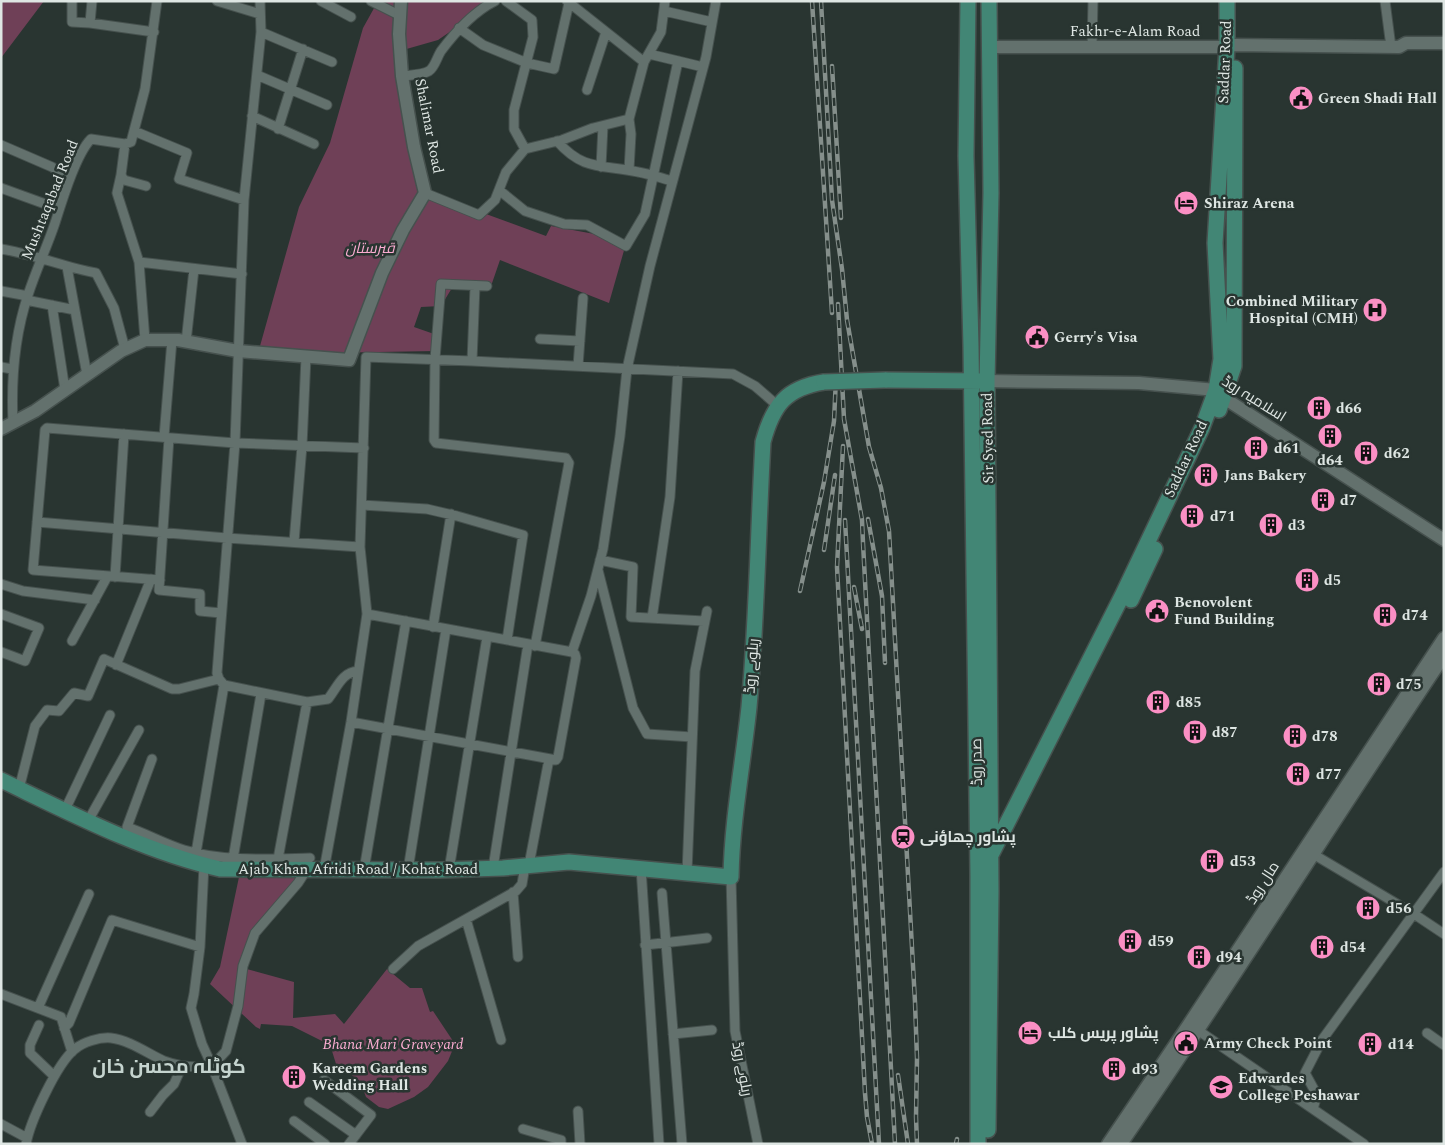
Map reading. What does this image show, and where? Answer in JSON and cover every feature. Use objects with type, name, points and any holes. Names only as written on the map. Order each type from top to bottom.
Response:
[{"type":"main road","name":"صدر روڈ","points":[[968,1],[966,156],[985,875],[988,1144]]},
{"type":"main road","name":"Sir Syed Road","points":[[989,1],[991,193],[987,381],[991,855]]},
{"type":"main road","name":"Saddar Road","points":[[985,875],[1142,578],[1220,394],[1234,366],[1231,46],[1227,1]]},
{"type":"main road","name":"Saddar Road","points":[[1231,46],[1235,1]]},
{"type":"main road","name":"ریلوے روڈ","points":[[731,877],[732,845],[748,708],[756,607],[763,442],[769,420],[789,394],[809,385],[824,382],[885,380],[987,381]]},
{"type":"main road","name":"Ajab Khan Afridi Road / Kohat Road","points":[[1,780],[138,844],[200,859],[220,869],[309,864],[324,870],[448,870],[569,862],[731,877]]},
{"type":"main road","name":"Saddar Road","points":[[985,875],[991,855],[1025,798]]},
{"type":"main road","name":"صدر روڈ","points":[[978,1144],[985,875]]},
{"type":"street","points":[[72,1],[72,22],[154,32]]},
{"type":"street","points":[[90,23],[92,1]]},
{"type":"street","points":[[145,340],[139,262],[117,193],[125,144],[130,142],[134,131],[145,89],[157,1]]},
{"type":"street","points":[[217,1],[260,14]]},
{"type":"street","points":[[242,1144],[202,1044],[190,1008],[194,994],[200,947],[200,859],[222,682],[217,667],[235,443],[244,200],[261,32],[260,1]]},
{"type":"street","points":[[321,1],[351,17]]},
{"type":"street","points":[[371,1],[401,16]]},
{"type":"street","name":"Shalimar Road","points":[[306,357],[348,360],[382,273],[403,230],[425,193],[414,147],[402,76],[399,34],[401,1]]},
{"type":"street","points":[[402,76],[428,72],[459,28],[485,6],[495,1]]},
{"type":"street","points":[[506,1],[532,20],[534,37],[514,110],[514,129],[525,150]]},
{"type":"street","points":[[629,170],[632,134],[630,119],[646,58],[661,32],[665,1]]},
{"type":"street","points":[[572,652],[599,565],[620,436],[627,369],[650,266],[703,67],[716,1]]},
{"type":"street","points":[[1092,1],[1092,47]]},
{"type":"street","points":[[1384,1],[1395,47]]},
{"type":"street","points":[[459,28],[483,45],[527,63],[554,68],[568,2],[606,32],[646,58],[678,61],[703,67]]},
{"type":"street","points":[[664,11],[712,22]]},
{"type":"street","points":[[261,32],[332,62]]},
{"type":"street","points":[[587,90],[606,32]]},
{"type":"street","name":"Fakhr-e-Alam Road","points":[[990,47],[1395,47],[1406,43],[1444,43]]},
{"type":"street","name":"Fakhr-e-Alam Road","points":[[1395,47],[1406,52],[1444,51]]},
{"type":"street","points":[[278,129],[302,49]]},
{"type":"street","points":[[499,190],[525,211],[564,224],[586,225],[626,246],[644,214],[654,176],[678,61]]},
{"type":"street","points":[[257,75],[327,104]]},
{"type":"street","points":[[252,116],[314,144]]},
{"type":"street","points":[[425,193],[479,215],[495,200],[506,172],[525,150],[630,119]]},
{"type":"street","points":[[601,167],[603,126]]},
{"type":"street","points":[[134,131],[186,153],[179,179],[244,200]]},
{"type":"street","name":"Mushtaqabad Road","points":[[7,426],[12,369],[19,329],[40,259],[50,239],[70,178],[86,144],[91,139],[125,144]]},
{"type":"street","points":[[557,141],[568,154],[590,164],[629,170],[672,181]]},
{"type":"street","points":[[1,145],[52,167],[70,178]]},
{"type":"street","points":[[121,175],[124,180],[146,186]]},
{"type":"street","points":[[1,188],[59,209]]},
{"type":"street","points":[[1,249],[96,273],[114,308],[125,349]]},
{"type":"street","points":[[139,262],[242,274]]},
{"type":"street","points":[[67,267],[88,374]]},
{"type":"street","points":[[186,342],[194,269]]},
{"type":"street","points":[[487,286],[441,284],[435,359],[434,440],[436,443],[566,458],[569,463],[511,752],[493,868]]},
{"type":"street","points":[[472,361],[475,286]]},
{"type":"street","points":[[1,291],[52,306],[75,310]]},
{"type":"street","points":[[578,366],[583,298]]},
{"type":"street","points":[[52,306],[65,390]]},
{"type":"street","points":[[540,339],[580,341]]},
{"type":"street","points":[[7,426],[35,411],[125,349],[145,340],[172,340],[238,350],[306,357],[302,446],[294,542]]},
{"type":"street","points":[[116,665],[156,580],[163,533],[172,340]]},
{"type":"street","points":[[324,870],[351,722],[367,614],[360,547],[366,357],[733,374],[755,386],[778,406]]},
{"type":"street","points":[[1,367],[12,369]]},
{"type":"street","points":[[652,618],[670,496],[678,371]]},
{"type":"street","name":"اسلامیہ روڈ","points":[[987,381],[1139,383],[1220,394],[1444,540]]},
{"type":"street","points":[[156,580],[33,570],[44,430],[47,428],[235,443],[364,448]]},
{"type":"street","points":[[72,641],[95,600],[111,577],[119,529],[124,434]]},
{"type":"street","points":[[362,505],[427,509],[451,514],[523,536],[507,640]]},
{"type":"street","points":[[433,627],[451,514]]},
{"type":"street","points":[[37,522],[360,547]]},
{"type":"street","points":[[599,565],[633,567],[631,617],[704,621]]},
{"type":"street","points":[[599,565],[633,708],[646,734],[692,738]]},
{"type":"street","points":[[156,580],[159,590],[200,594],[200,611],[221,613]]},
{"type":"street","points":[[1,584],[23,591],[95,600]]},
{"type":"street","points":[[687,873],[695,671],[707,611]]},
{"type":"street","points":[[1,614],[39,628],[25,661],[1,652]]},
{"type":"street","points":[[351,722],[556,760],[576,658],[572,652],[367,614]]},
{"type":"street","points":[[364,870],[406,622]]},
{"type":"street","points":[[408,870],[446,629]]},
{"type":"street","points":[[448,870],[487,637]]},
{"type":"street","name":"مال روڈ","points":[[1108,1144],[1194,1028],[1313,854],[1404,707],[1444,638]]},
{"type":"street","name":"مال روڈ","points":[[1121,1144],[1194,1028],[1404,707],[1444,656]]},
{"type":"street","points":[[19,789],[35,726],[47,710],[60,711],[74,693],[88,696],[104,659],[172,688],[180,689],[222,682],[261,694],[307,702],[328,699],[349,672],[358,671]]},
{"type":"street","points":[[233,859],[261,694]]},
{"type":"street","points":[[278,859],[307,702]]},
{"type":"street","points":[[64,810],[110,715]]},
{"type":"street","points":[[88,821],[139,730]]},
{"type":"street","points":[[393,969],[418,946],[513,892],[522,884],[549,759]]},
{"type":"street","points":[[1,1124],[27,1141],[54,1076],[72,1052],[88,1042],[110,1038],[182,1066],[192,1068],[212,1066],[226,1051],[238,1006],[243,966],[255,933],[298,882],[309,864],[278,859],[200,859],[127,827],[152,760]]},
{"type":"street","points":[[1313,854],[1444,934]]},
{"type":"street","points":[[641,868],[659,1144]]},
{"type":"street","points":[[1313,1109],[1317,1095],[1305,1073],[1322,1040],[1444,872]]},
{"type":"street","name":"ریلوے روڈ","points":[[731,877],[735,1031],[758,1144]]},
{"type":"street","points":[[513,892],[518,957]]},
{"type":"street","points":[[662,893],[682,1144]]},
{"type":"street","points":[[38,1008],[89,894]]},
{"type":"street","points":[[466,919],[501,1040]]},
{"type":"street","points":[[64,1028],[69,1024],[112,920],[200,947]]},
{"type":"street","points":[[645,946],[707,938]]},
{"type":"street","points":[[1,994],[61,1017],[72,1052]]},
{"type":"street","points":[[39,1025],[30,1045],[30,1053],[54,1076]]},
{"type":"street","points":[[1194,1028],[1364,1144]]},
{"type":"street","points":[[673,1034],[712,1030]]},
{"type":"street","points":[[1427,1034],[1444,1045]]},
{"type":"street","points":[[150,1112],[174,1084],[182,1066]]},
{"type":"street","points":[[324,1080],[371,1115],[349,1144]]},
{"type":"street","points":[[309,1102],[356,1135]]},
{"type":"street","points":[[578,1111],[580,1144]]},
{"type":"street","points":[[294,1121],[325,1144]]},
{"type":"street","points":[[523,1129],[561,1140],[561,1144]]},
{"type":"green space","points":[[1,1],[44,1],[1,58]]},
{"type":"green space","name":"قبرستان","points":[[378,1],[495,1],[438,40],[403,50],[423,191],[546,236],[551,226],[627,240],[609,303],[500,260],[490,289],[455,283],[441,306],[421,307],[414,327],[434,334],[436,351],[321,353],[260,346],[299,207],[330,143],[363,28]]},
{"type":"green space","name":"Bhana Mari Graveyard","points":[[239,877],[306,877],[255,933],[243,968],[294,982],[293,1018],[335,1014],[344,1024],[387,969],[410,988],[422,988],[430,1012],[433,1011],[455,1044],[448,1061],[428,1087],[414,1097],[388,1109],[379,1107],[366,1097],[360,1081],[336,1064],[332,1051],[326,1043],[292,1026],[261,1024],[260,1029],[256,1027],[210,984],[220,967]]},
{"type":"railway","points":[[812,1],[832,313]]},
{"type":"railway","points":[[821,1],[832,200],[847,320],[869,447],[881,488],[889,531],[915,1002],[917,1144]]},
{"type":"railway","points":[[832,66],[841,218]]},
{"type":"railway","points":[[838,304],[844,419],[862,520],[895,1144]]},
{"type":"railway","points":[[800,591],[824,482],[834,421],[836,378]]},
{"type":"railway","points":[[843,446],[837,567],[865,1093],[872,1144]]},
{"type":"railway","points":[[824,550],[835,475]]},
{"type":"railway","points":[[868,519],[882,596],[885,663]]},
{"type":"railway","points":[[845,520],[879,1144]]},
{"type":"railway","points":[[854,587],[862,629]]},
{"type":"railway","points":[[898,1075],[908,1144]]},
{"type":"railway","points":[[956,1144],[957,1139]]},
{"type":"place","name":"Green Shadi Hall","points":[[1301,98]]},
{"type":"place","name":"Shiraz Arena","points":[[1186,203]]},
{"type":"place","name":"Combined Military Hospital (CMH)","points":[[1375,310]]},
{"type":"place","name":"Gerry's Visa","points":[[1037,337]]},
{"type":"place","name":"d66","points":[[1319,408]]},
{"type":"place","name":"d64","points":[[1330,436]]},
{"type":"place","name":"d61","points":[[1256,448]]},
{"type":"place","name":"d62","points":[[1366,453]]},
{"type":"place","name":"Jans Bakery","points":[[1206,475]]},
{"type":"place","name":"d7","points":[[1323,500]]},
{"type":"place","name":"d71","points":[[1192,516]]},
{"type":"place","name":"d3","points":[[1271,525]]},
{"type":"place","name":"d5","points":[[1307,580]]},
{"type":"place","name":"Benovolent Fund Building","points":[[1157,611]]},
{"type":"place","name":"d74","points":[[1385,615]]},
{"type":"place","name":"d75","points":[[1379,684]]},
{"type":"place","name":"d85","points":[[1158,702]]},
{"type":"place","name":"d87","points":[[1195,732]]},
{"type":"place","name":"d78","points":[[1295,736]]},
{"type":"place","name":"d77","points":[[1298,774]]},
{"type":"place","name":"پشاور چھاؤنی","points":[[903,837]]},
{"type":"place","name":"d53","points":[[1212,861]]},
{"type":"place","name":"d56","points":[[1368,908]]},
{"type":"place","name":"d59","points":[[1130,941]]},
{"type":"place","name":"d54","points":[[1322,947]]},
{"type":"place","name":"d94","points":[[1199,957]]},
{"type":"place","name":"پشاور پریس کلب","points":[[1030,1033]]},
{"type":"place","name":"Army Check Point","points":[[1186,1043]]},
{"type":"place","name":"d14","points":[[1370,1044]]},
{"type":"place","name":"d93","points":[[1114,1069]]},
{"type":"place","name":"Kareem Gardens Wedding Hall","points":[[294,1077]]},
{"type":"place","name":"Edwardes College Peshawar","points":[[1221,1087]]},
{"type":"district","name":"کوٹلہ محسن خان","points":[[169,1067]]}]
